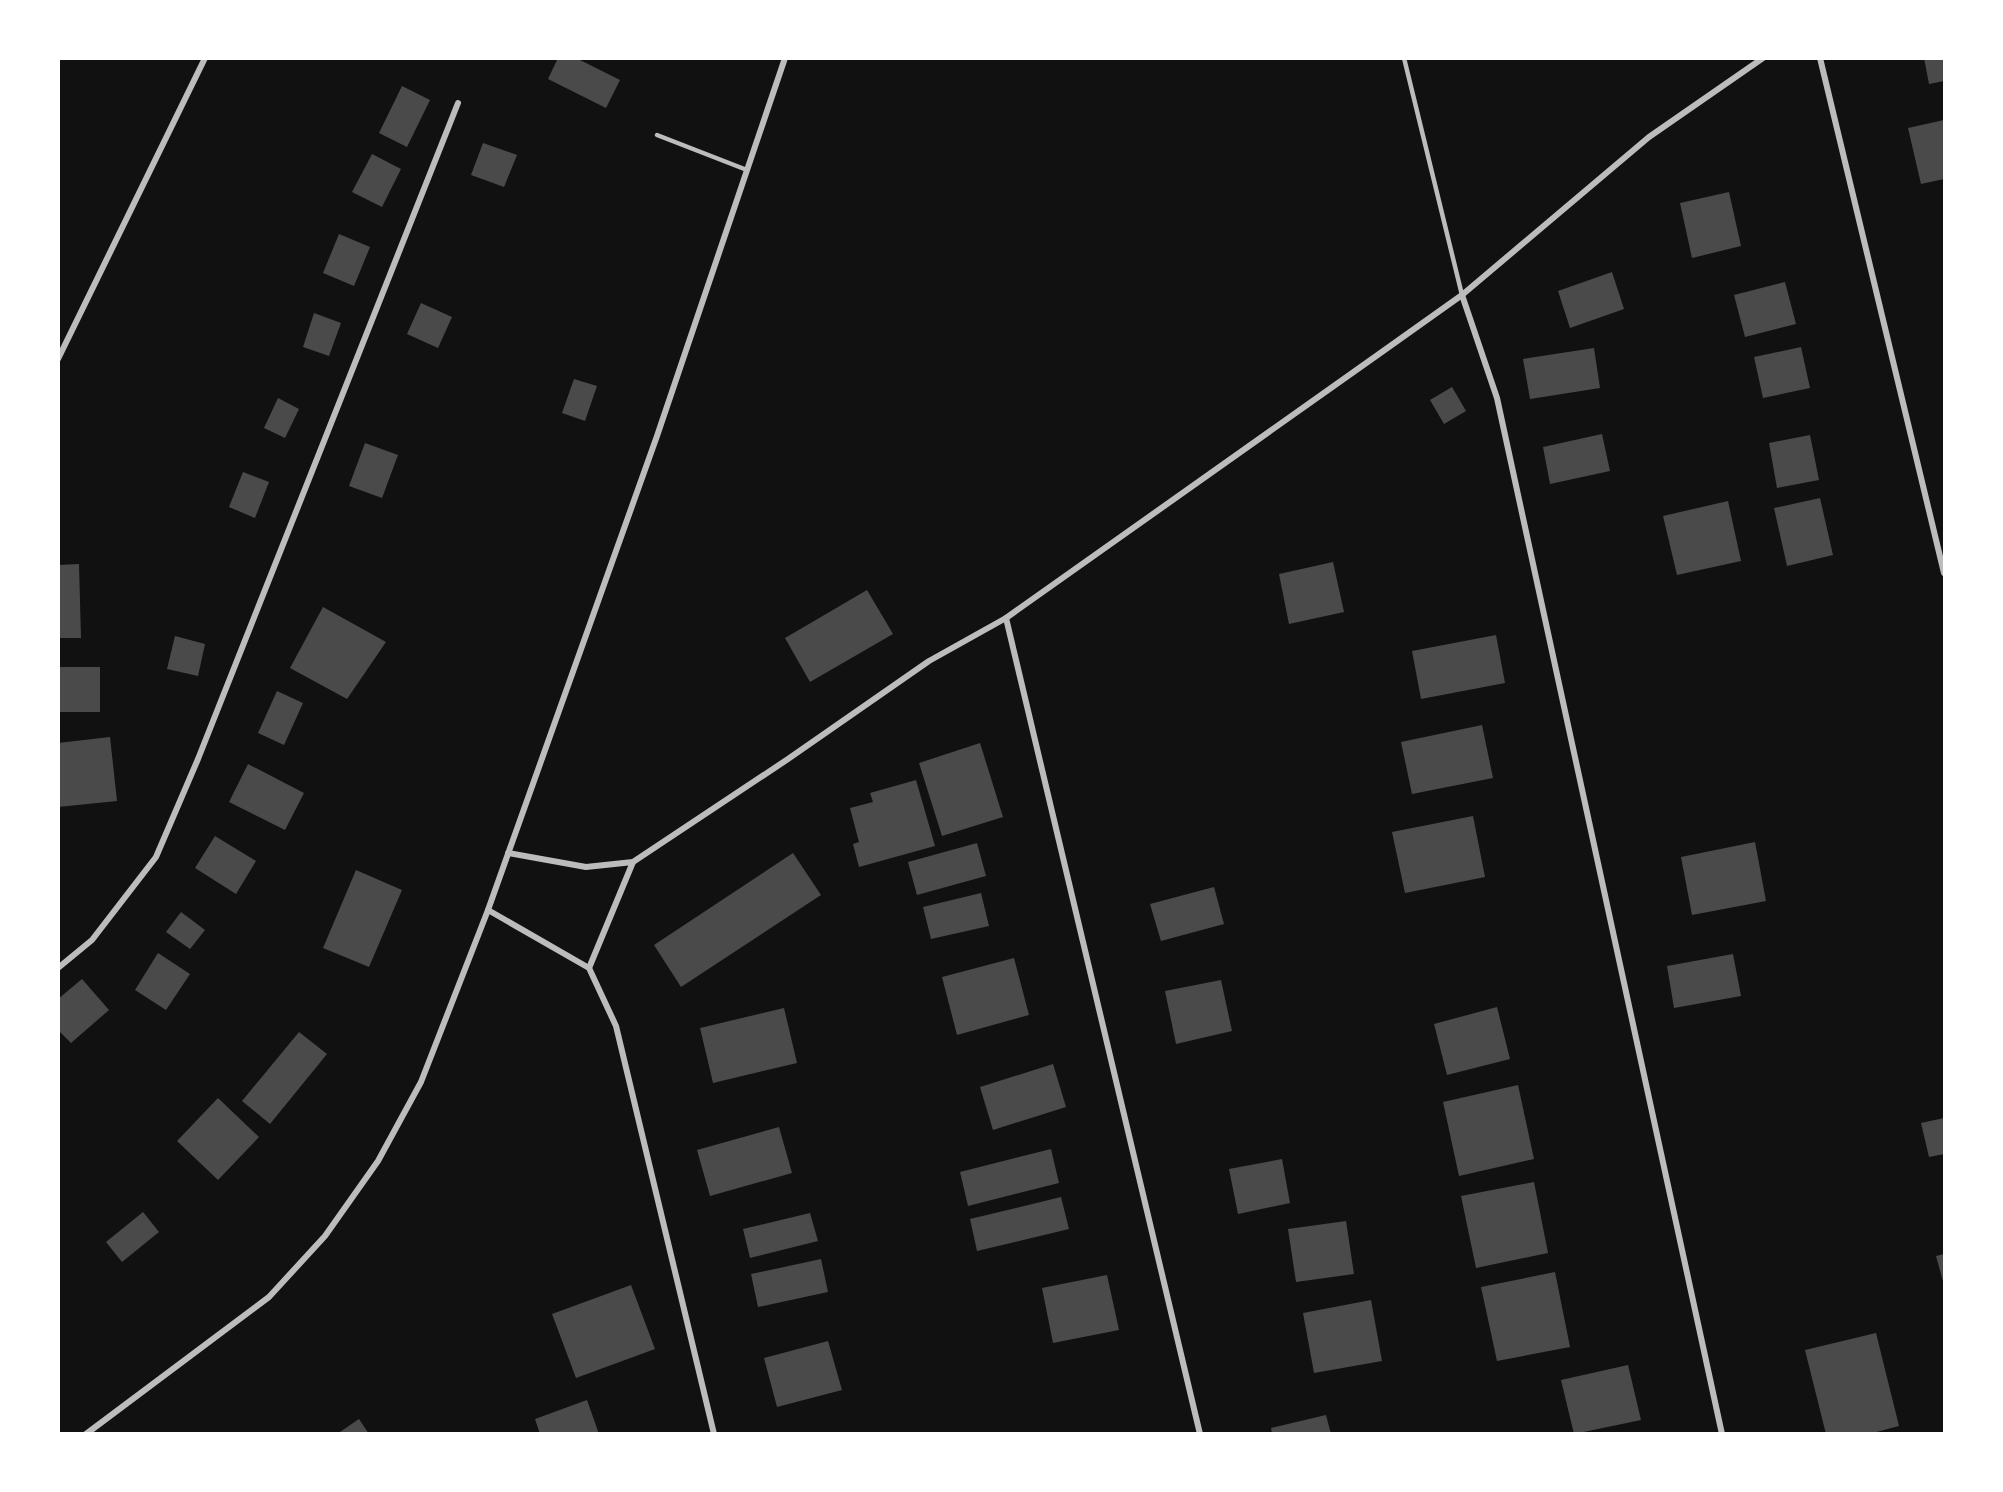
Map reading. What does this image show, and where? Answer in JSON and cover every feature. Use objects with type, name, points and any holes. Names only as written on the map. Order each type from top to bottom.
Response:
[{"type":"street","points":[[58,359],[205,58]]},
{"type":"street","points":[[88,1433],[269,1297],[325,1236],[378,1161],[422,1082],[488,910],[657,436],[785,58]]},
{"type":"street","points":[[508,853],[586,867],[633,862],[788,759],[929,661],[1006,618],[1462,295],[1649,137],[1763,58]]},
{"type":"street","points":[[1820,58],[1944,573]]},
{"type":"street","points":[[58,968],[92,940],[156,857],[198,759],[458,103]]},
{"type":"street","points":[[1462,295],[1497,398],[1722,1434]]},
{"type":"street","points":[[1006,618],[1200,1434]]},
{"type":"street","points":[[589,968],[633,862]]},
{"type":"street","points":[[488,910],[589,968],[616,1026],[714,1434]]},
{"type":"lane","points":[[1404,58],[1462,295]]},
{"type":"lane","points":[[657,135],[747,170]]},
{"type":"building","points":[[558,58],[576,58],[620,80],[606,108],[548,79]]},
{"type":"building","points":[[1924,58],[1944,58],[1944,81],[1929,84]]},
{"type":"building","points":[[402,86],[430,100],[407,147],[379,133]]},
{"type":"building","points":[[1944,120],[1944,179],[1921,184],[1908,128]]},
{"type":"building","points":[[483,143],[517,155],[504,187],[471,175]]},
{"type":"building","points":[[372,154],[401,169],[382,207],[352,192]]},
{"type":"building","points":[[1729,192],[1741,246],[1692,258],[1680,203]]},
{"type":"building","points":[[339,234],[370,247],[354,286],[323,273]]},
{"type":"building","points":[[1612,272],[1624,309],[1570,328],[1558,291]]},
{"type":"building","points":[[1785,282],[1796,324],[1745,337],[1734,295]]},
{"type":"building","points":[[421,303],[452,317],[438,348],[407,334]]},
{"type":"building","points":[[314,313],[341,323],[329,356],[303,347]]},
{"type":"building","points":[[1801,347],[1810,388],[1763,398],[1754,357]]},
{"type":"building","points":[[1594,348],[1600,388],[1530,399],[1523,359]]},
{"type":"building","points":[[574,379],[597,386],[585,421],[562,413]]},
{"type":"building","points":[[1452,387],[1466,411],[1444,424],[1430,400]]},
{"type":"building","points":[[278,398],[299,409],[285,438],[264,428]]},
{"type":"building","points":[[1602,434],[1610,471],[1550,484],[1543,447]]},
{"type":"building","points":[[1810,435],[1819,480],[1777,488],[1769,443]]},
{"type":"building","points":[[365,443],[398,455],[382,498],[349,486]]},
{"type":"building","points":[[243,472],[269,482],[255,518],[229,507]]},
{"type":"building","points":[[1820,498],[1833,555],[1787,566],[1774,508]]},
{"type":"building","points":[[1728,501],[1741,561],[1677,575],[1663,516]]},
{"type":"building","points":[[1333,562],[1344,612],[1289,624],[1279,574]]},
{"type":"building","points":[[79,564],[81,638],[58,638],[58,565]]},
{"type":"building","points":[[867,590],[893,634],[810,682],[785,638]]},
{"type":"building","points":[[323,607],[386,642],[347,699],[290,668]]},
{"type":"building","points":[[1496,635],[1505,683],[1421,699],[1412,651]]},
{"type":"building","points":[[175,636],[205,644],[198,676],[167,669]]},
{"type":"building","points":[[58,667],[100,667],[100,712],[58,712]]},
{"type":"building","points":[[277,691],[303,703],[284,745],[258,733]]},
{"type":"building","points":[[1482,725],[1493,778],[1412,794],[1401,742]]},
{"type":"building","points":[[110,737],[117,801],[58,807],[58,743]]},
{"type":"building","points":[[980,743],[1003,817],[942,836],[919,763]]},
{"type":"building","points":[[248,764],[304,793],[285,830],[229,802]]},
{"type":"building","points":[[916,780],[935,846],[859,867],[853,844],[859,842],[850,808],[873,802],[870,793]]},
{"type":"building","points":[[1473,816],[1485,877],[1405,893],[1392,832]]},
{"type":"building","points":[[215,836],[256,861],[236,894],[195,868]]},
{"type":"building","points":[[1755,842],[1766,901],[1692,915],[1681,857]]},
{"type":"building","points":[[977,843],[986,876],[917,895],[908,862]]},
{"type":"building","points":[[793,853],[821,895],[681,987],[654,945]]},
{"type":"building","points":[[356,870],[402,890],[369,967],[323,948]]},
{"type":"building","points":[[1214,887],[1224,924],[1161,941],[1150,904]]},
{"type":"building","points":[[981,893],[989,926],[931,939],[923,907]]},
{"type":"building","points":[[181,912],[205,930],[190,949],[166,932]]},
{"type":"building","points":[[158,953],[190,974],[166,1010],[135,990]]},
{"type":"building","points":[[1733,954],[1741,996],[1674,1008],[1667,966]]},
{"type":"building","points":[[1014,958],[1029,1015],[957,1035],[942,977]]},
{"type":"building","points":[[82,979],[109,1010],[71,1043],[58,1030],[58,999]]},
{"type":"building","points":[[1221,980],[1232,1031],[1176,1044],[1165,991]]},
{"type":"building","points":[[1497,1007],[1510,1059],[1447,1075],[1434,1024]]},
{"type":"building","points":[[784,1008],[797,1063],[713,1083],[700,1028]]},
{"type":"building","points":[[299,1032],[327,1054],[270,1124],[242,1101]]},
{"type":"building","points":[[1053,1064],[1066,1107],[993,1130],[980,1087]]},
{"type":"building","points":[[1518,1085],[1534,1159],[1459,1176],[1443,1102]]},
{"type":"building","points":[[218,1098],[259,1137],[218,1180],[177,1141]]},
{"type":"building","points":[[1944,1118],[1944,1154],[1929,1157],[1921,1123]]},
{"type":"building","points":[[779,1127],[792,1173],[710,1196],[697,1150]]},
{"type":"building","points":[[1051,1149],[1059,1183],[968,1206],[960,1172]]},
{"type":"building","points":[[1282,1159],[1290,1203],[1238,1214],[1229,1169]]},
{"type":"building","points":[[1534,1182],[1548,1253],[1476,1268],[1461,1196]]},
{"type":"building","points":[[1061,1197],[1069,1229],[977,1251],[970,1219]]},
{"type":"building","points":[[143,1212],[159,1232],[122,1262],[106,1242]]},
{"type":"building","points":[[810,1213],[818,1241],[750,1258],[743,1229]]},
{"type":"building","points":[[1346,1221],[1354,1274],[1296,1282],[1288,1229]]},
{"type":"building","points":[[1944,1254],[1944,1285],[1936,1256]]},
{"type":"building","points":[[821,1259],[828,1292],[758,1307],[751,1274]]},
{"type":"building","points":[[1555,1272],[1570,1347],[1497,1361],[1481,1287]]},
{"type":"building","points":[[1107,1275],[1119,1330],[1053,1343],[1042,1288]]},
{"type":"building","points":[[631,1285],[655,1349],[576,1378],[552,1314]]},
{"type":"building","points":[[1371,1300],[1382,1361],[1314,1373],[1303,1313]]},
{"type":"building","points":[[1876,1333],[1899,1426],[1869,1434],[1826,1434],[1805,1350]]},
{"type":"building","points":[[828,1341],[842,1390],[777,1407],[764,1358]]},
{"type":"building","points":[[1628,1365],[1641,1420],[1574,1434],[1561,1380]]},
{"type":"building","points":[[587,1400],[599,1434],[540,1434],[535,1419]]},
{"type":"building","points":[[1326,1415],[1331,1434],[1272,1434],[1271,1428]]},
{"type":"building","points":[[359,1419],[369,1434],[337,1434]]}]
